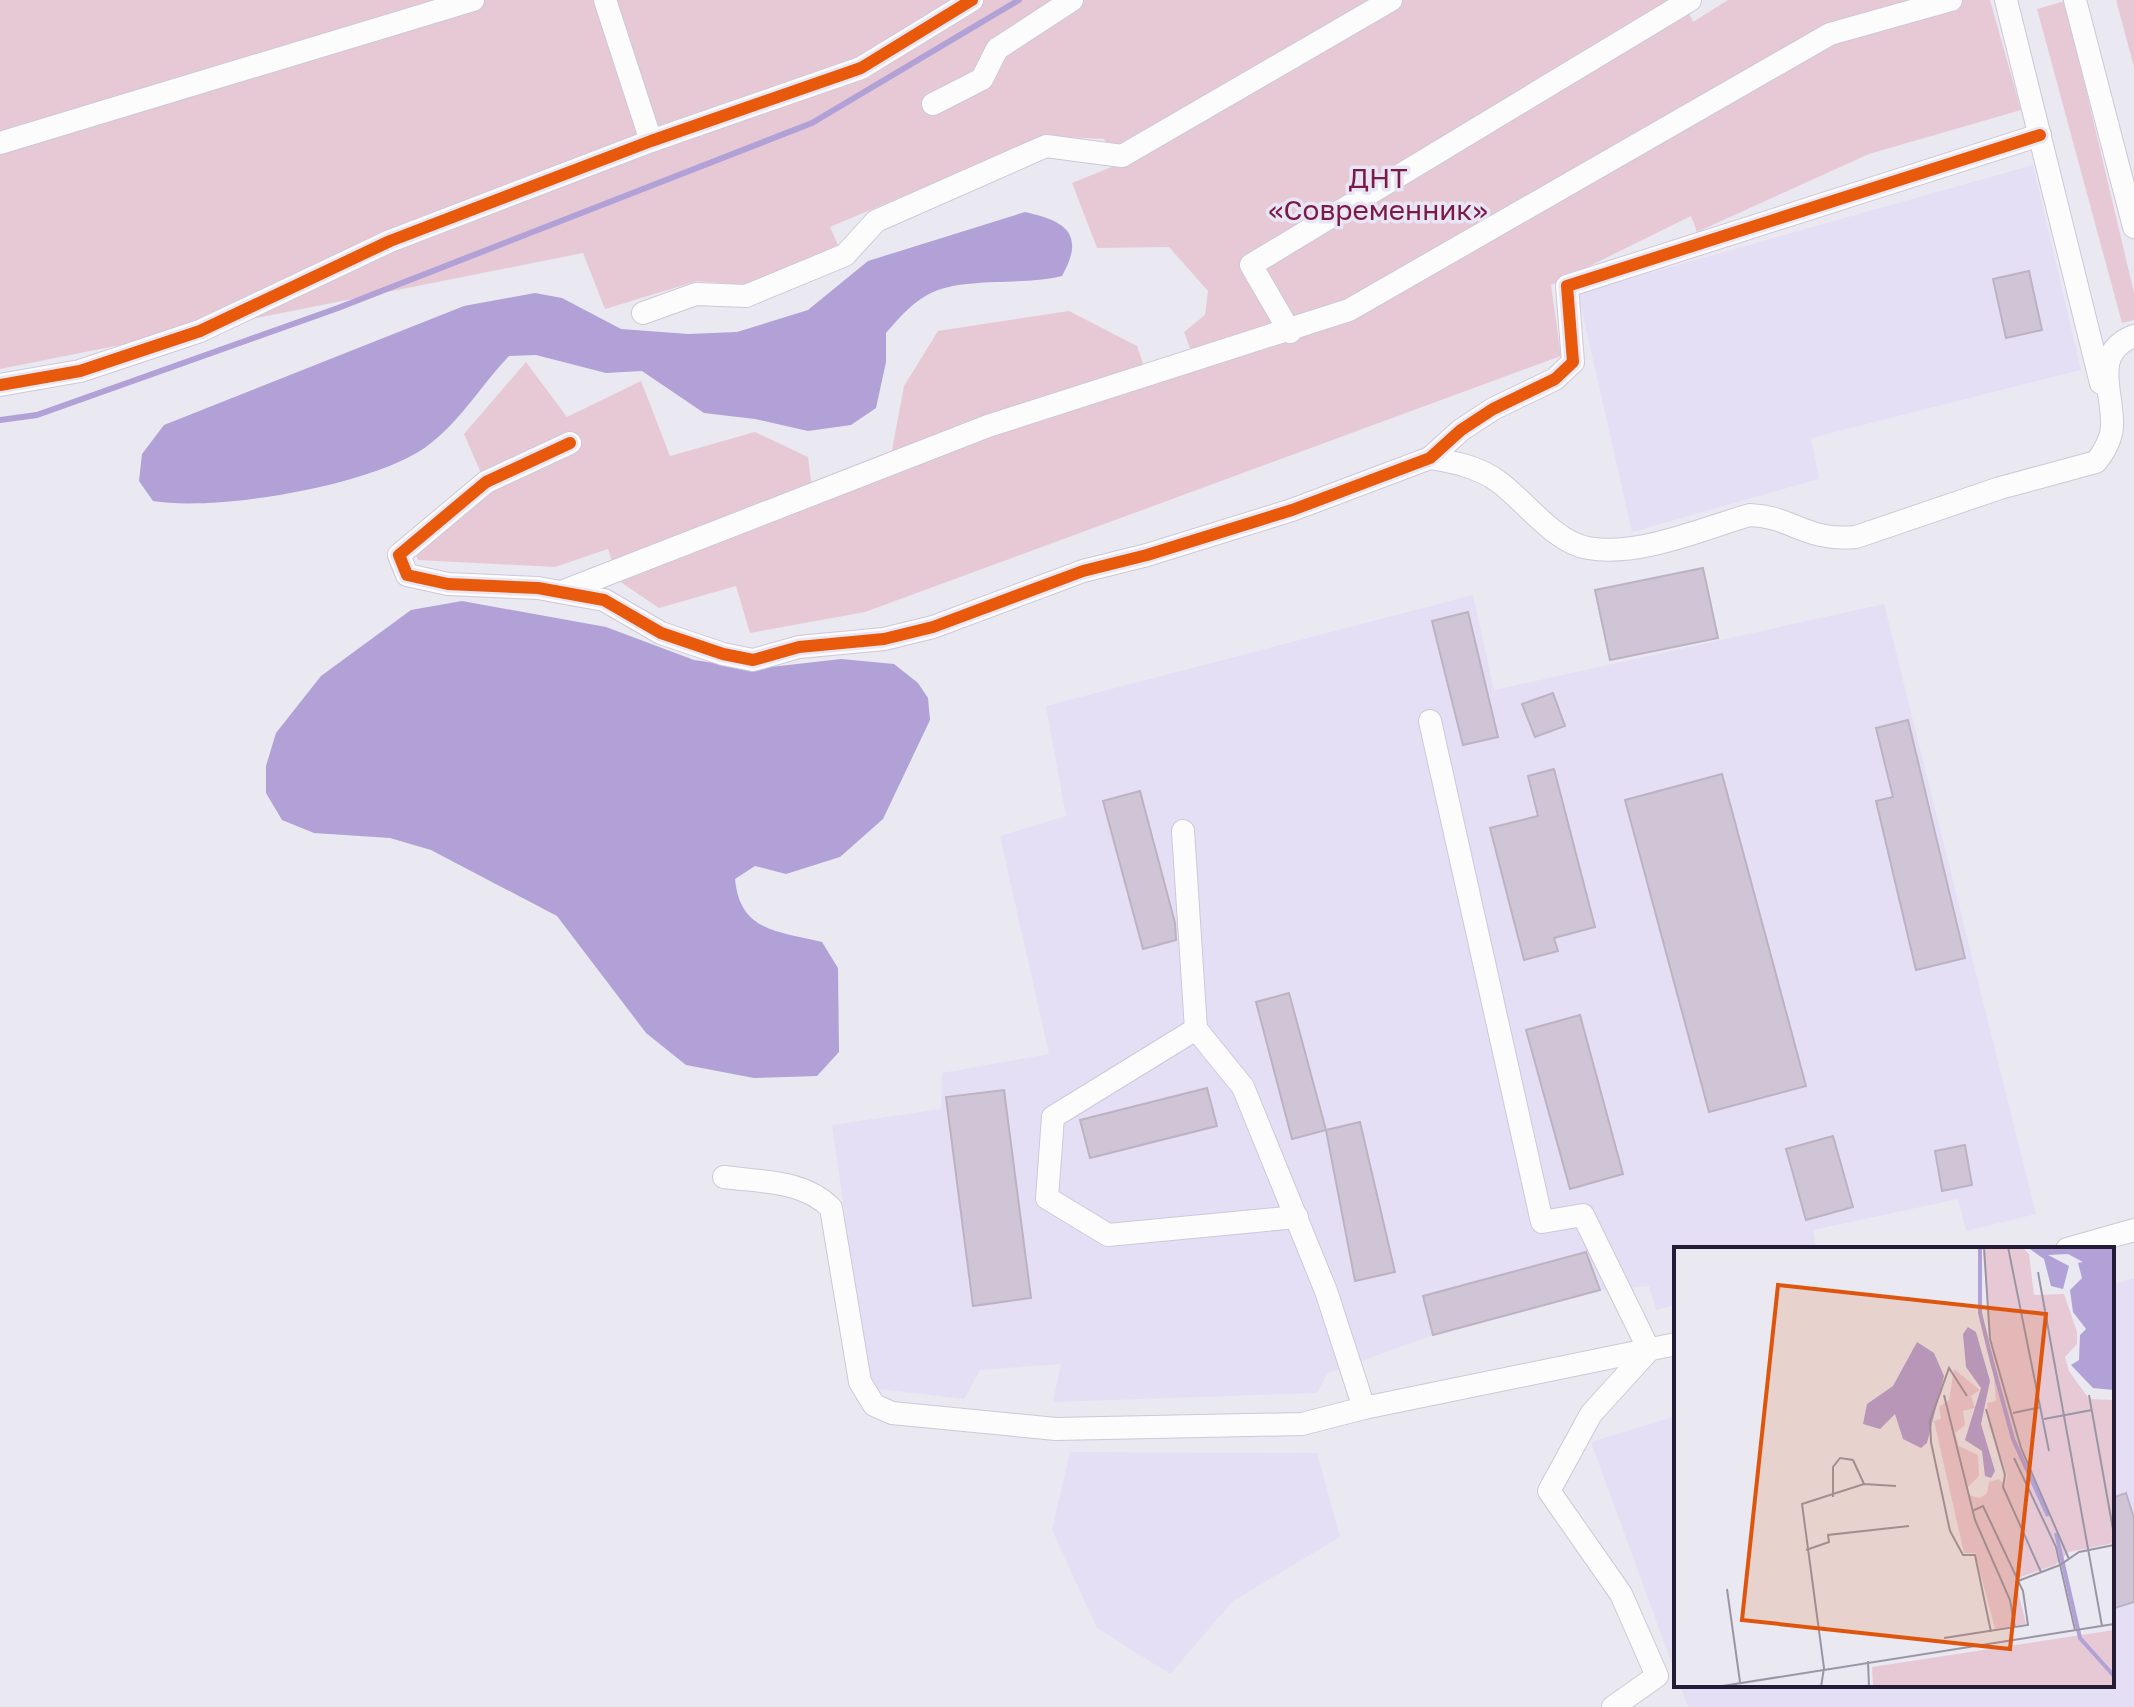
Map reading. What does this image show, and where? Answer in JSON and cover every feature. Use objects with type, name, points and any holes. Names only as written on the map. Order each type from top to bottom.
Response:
[{"type":"street","points":[[0,143],[473,0]]},
{"type":"street","points":[[605,0],[651,141]]},
{"type":"street","points":[[0,385],[80,371],[200,331],[390,241],[651,141],[861,68],[972,0]]},
{"type":"street","points":[[933,104],[982,79],[997,49],[1072,0]]},
{"type":"street","points":[[643,313],[696,294],[746,296],[817,267],[845,255],[876,221],[1046,146],[1122,156],[1391,0]]},
{"type":"street","points":[[1290,332],[1251,265],[1690,0]]},
{"type":"street","points":[[563,592],[988,426],[1230,347],[1290,332],[1349,310],[1830,34],[1951,0]]},
{"type":"street","points":[[2006,0],[2112,428]]},
{"type":"street","points":[[2075,0],[2134,227]]},
{"type":"street","points":[[570,443],[486,482],[399,555],[407,575],[448,584],[563,592],[604,600],[661,633],[723,654],[753,660],[799,647],[884,639],[933,627],[1031,587],[1292,510],[1430,458],[1461,430],[1493,409],[1555,379],[1573,362],[1567,286],[2040,135]]},
{"type":"street","points":[[1430,458],[1462,463],[1497,480],[1566,538],[1586,547],[1612,549],[1645,544],[1750,515],[1766,516],[1811,535],[1832,539],[1856,537],[2000,488],[2096,462],[2105,450],[2112,428],[2105,370],[2111,354],[2124,340],[2134,336]]},
{"type":"street","points":[[1430,721],[1542,1222],[1583,1215],[1649,1350]]},
{"type":"street","points":[[1183,831],[1196,1029],[1243,1087],[1326,1291],[1364,1408]]},
{"type":"street","points":[[1196,1029],[1053,1117],[1047,1198],[1108,1235],[1297,1217]]},
{"type":"street","points":[[724,1177],[804,1188],[818,1195],[831,1208],[860,1382],[874,1405],[892,1413],[1056,1429],[1302,1424],[1364,1408],[1674,1344]]},
{"type":"street","points":[[2074,1247],[2134,1230]]},
{"type":"street","points":[[1613,1707],[1657,1676],[1621,1594],[1549,1491],[1591,1414],[1649,1350]]},
{"type":"shaded area","points":[[2033,165],[2081,370],[1811,438],[1819,479],[1632,532],[1578,293]]},
{"type":"shaded area","points":[[1025,212],[1051,220],[1068,231],[1072,249],[1062,276],[947,287],[919,300],[886,333],[886,362],[876,408],[851,425],[808,431],[755,419],[704,413],[642,371],[606,373],[536,355],[509,356],[442,434],[407,458],[375,471],[297,492],[216,502],[153,501],[139,481],[142,454],[164,425],[464,306],[535,293],[562,298],[621,329],[688,334],[737,332],[808,310],[868,261]]},
{"type":"shaded area","points":[[1473,595],[1494,690],[1884,604],[2036,1214],[1966,1231],[1958,1199],[1813,1230],[1816,1247],[1674,1247],[1674,1306],[1656,1310],[1649,1286],[1600,1290],[1433,1335],[1328,1373],[1317,1393],[1053,1402],[1061,1364],[980,1370],[964,1399],[870,1388],[832,1125],[941,1109],[942,1073],[1049,1054],[1000,836],[1066,816],[1046,706]]},
{"type":"shaded area","points":[[462,601],[606,627],[694,660],[754,669],[841,659],[894,664],[918,683],[928,698],[930,720],[883,819],[840,857],[786,874],[755,866],[735,879],[738,896],[753,919],[776,931],[822,942],[838,968],[839,1052],[817,1076],[754,1078],[686,1065],[646,1033],[557,916],[431,850],[390,838],[314,833],[282,820],[266,793],[266,766],[276,733],[321,676],[411,610]]},
{"type":"shaded area","points":[[2134,1278],[2134,1707],[1688,1707],[1681,1687],[2114,1687],[2114,1284]]},
{"type":"shaded area","points":[[1674,1417],[1674,1670],[1591,1442]]},
{"type":"shaded area","points":[[1070,1452],[1317,1453],[1340,1537],[1233,1601],[1170,1674],[1097,1628],[1052,1530]]},
{"type":"green space","name":"ДНТ «Современник»","points":[[0,0],[1683,0],[1693,22],[1728,0],[1990,0],[2021,110],[1869,154],[1697,232],[1691,216],[1551,285],[1561,356],[865,612],[750,633],[736,586],[659,608],[619,581],[608,549],[555,567],[418,560],[409,539],[481,473],[464,434],[526,362],[567,417],[641,381],[670,456],[755,432],[808,457],[812,489],[890,461],[904,386],[938,331],[1069,311],[1137,346],[1148,378],[1196,364],[1184,332],[1205,315],[1208,291],[1169,247],[1097,248],[1072,183],[1119,164],[1104,139],[1045,136],[830,227],[838,245],[746,285],[697,281],[605,309],[583,253],[0,369]]},
{"type":"green space","points":[[2116,0],[2134,0],[2134,67]]},
{"type":"green space","points":[[2065,1],[2134,293],[2134,320],[2122,323],[2037,9]]},
{"type":"building","points":[[2029,271],[2042,330],[2006,338],[1993,279]]},
{"type":"building","points":[[1703,568],[1718,638],[1610,660],[1595,590]]},
{"type":"building","points":[[1468,612],[1498,737],[1463,745],[1432,621]]},
{"type":"building","points":[[1553,693],[1565,726],[1535,737],[1522,704]]},
{"type":"building","points":[[1908,720],[1965,958],[1916,970],[1876,801],[1893,797],[1876,728]]},
{"type":"building","points":[[1554,769],[1595,927],[1554,938],[1558,951],[1524,960],[1490,828],[1538,816],[1528,776]]},
{"type":"building","points":[[1722,774],[1806,1086],[1709,1112],[1625,800]]},
{"type":"building","points":[[1140,791],[1175,923],[1176,940],[1143,949],[1103,801]]},
{"type":"building","points":[[1289,993],[1326,1130],[1292,1139],[1256,1002]]},
{"type":"building","points":[[1580,1015],[1623,1174],[1570,1189],[1526,1030]]},
{"type":"building","points":[[1207,1088],[1217,1126],[1090,1158],[1080,1120]]},
{"type":"building","points":[[1004,1090],[1031,1298],[973,1306],[946,1097]]},
{"type":"building","points":[[1360,1122],[1395,1272],[1355,1281],[1326,1130]]},
{"type":"building","points":[[1833,1136],[1853,1207],[1806,1220],[1786,1149]]},
{"type":"building","points":[[1965,1145],[1972,1185],[1942,1191],[1935,1151]]},
{"type":"building","points":[[1586,1252],[1600,1290],[1433,1335],[1423,1296]]},
{"type":"building","points":[[2126,1493],[2134,1518],[2134,1602],[2114,1608],[2114,1497]]},
{"type":"waterway","points":[[0,420],[37,415],[338,308],[812,123],[1019,0]]},
{"type":"cycle path","points":[[0,385],[80,371],[200,331],[390,241],[651,141],[861,68],[972,0]]},
{"type":"cycle path","points":[[570,443],[486,482],[399,555],[407,575],[448,584],[538,588],[604,600],[661,633],[723,654],[753,660],[799,647],[884,639],[933,627],[1083,571],[1147,555],[1292,510],[1430,458],[1461,430],[1493,409],[1555,379],[1573,362],[1567,286],[2040,135]]}]
